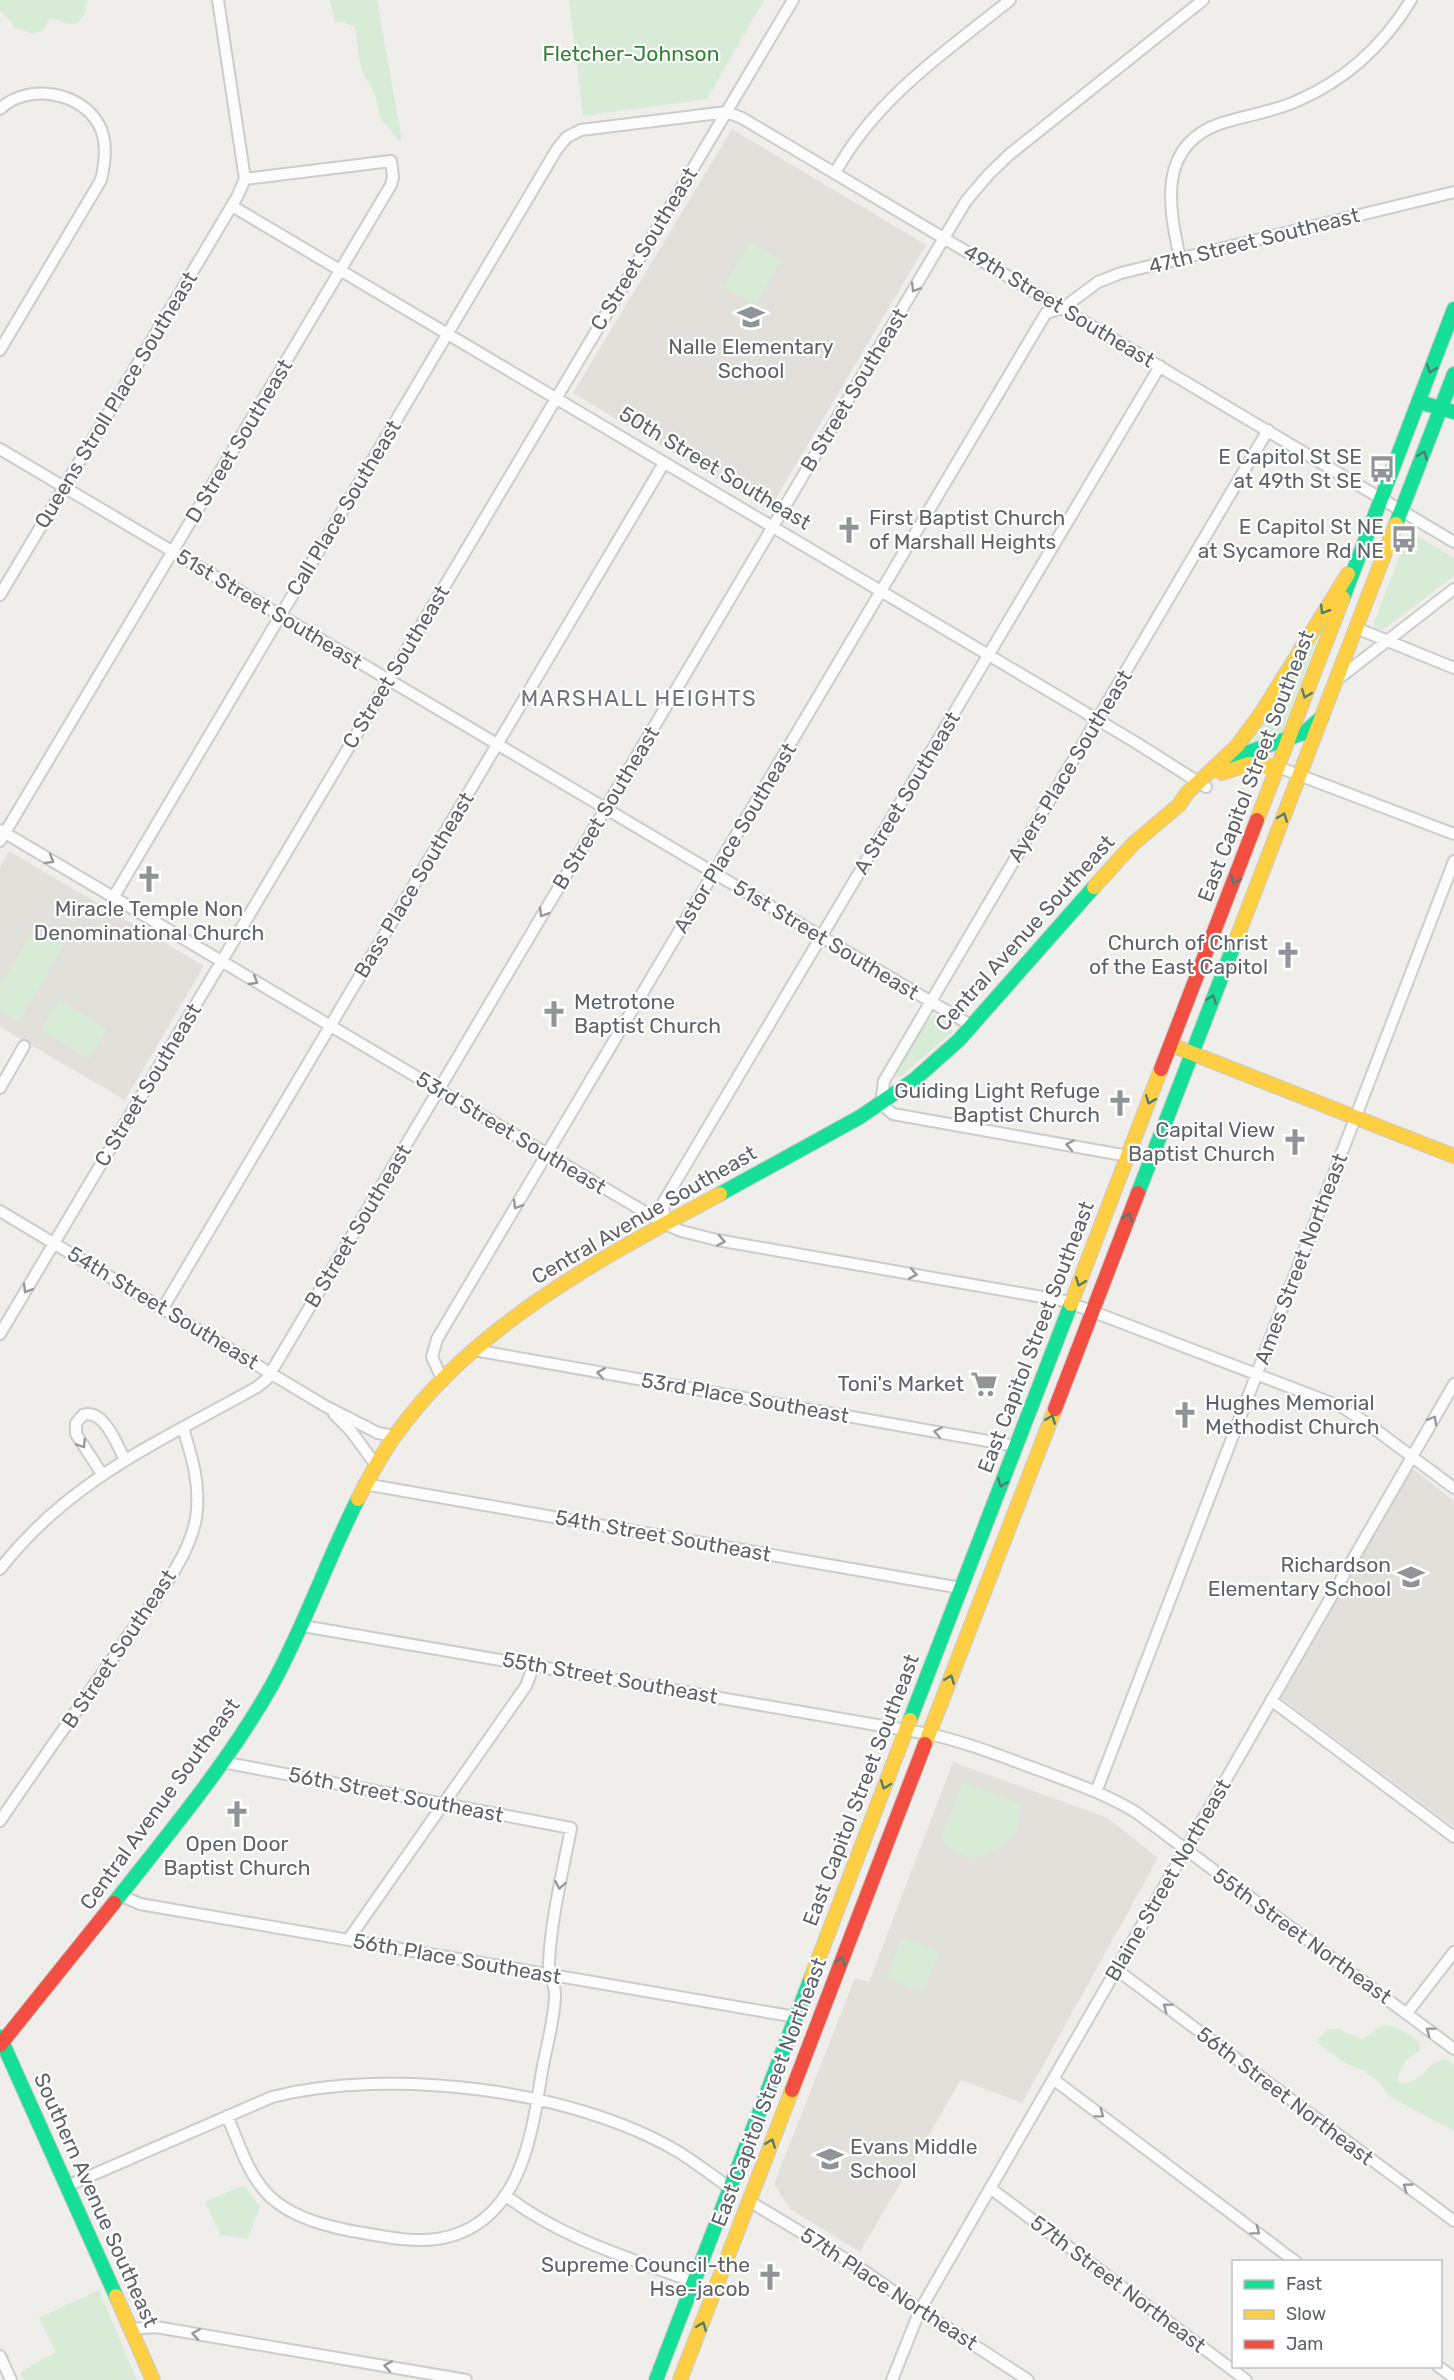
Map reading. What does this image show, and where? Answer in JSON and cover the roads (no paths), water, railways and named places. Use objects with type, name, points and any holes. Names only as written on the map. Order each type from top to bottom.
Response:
[{"type":"main road","name":"East Capitol Street Southeast","points":[[656,2380],[796,2017],[918,1732],[961,1588],[1357,561],[1391,504],[1419,402],[1454,309]]},
{"type":"main road","name":"East Capitol Street Northeast","points":[[680,2380],[749,2201],[918,1732],[1092,1310],[1356,628],[1391,504],[1447,411],[1454,374]]},
{"type":"main road","points":[[1419,402],[1447,411]]},
{"type":"main road","name":"Central Avenue Southeast","points":[[1,2042],[120,1895],[222,1762],[268,1690],[303,1626],[336,1546],[375,1464],[394,1436],[443,1381],[474,1350],[561,1284],[881,1104],[929,1067],[972,1026],[1133,844],[1203,784],[1237,746],[1357,561]]},
{"type":"main road","points":[[1222,773],[1240,755],[1304,733],[1322,717]]},
{"type":"main road","points":[[1203,784],[1222,773],[1248,763],[1262,762],[1278,767]]},
{"type":"main road","points":[[1171,1045],[1454,1156]]},
{"type":"main road","name":"Southern Avenue Southeast","points":[[1,2042],[153,2380]]},
{"type":"street","points":[[218,0],[245,179]]},
{"type":"street","name":"C Street Southeast","points":[[0,1334],[793,0]]},
{"type":"street","points":[[835,173],[862,131],[891,97],[1010,0]]},
{"type":"street","name":"B Street Southeast","points":[[271,1373],[966,201],[1004,159],[1203,0]]},
{"type":"street","points":[[1180,259],[1170,213],[1170,188],[1178,159],[1189,144],[1214,126],[1292,103],[1331,83],[1376,48],[1411,0]]},
{"type":"street","points":[[0,109],[16,98],[30,95],[48,94],[64,97],[78,104],[99,125],[106,161],[102,180],[0,350]]},
{"type":"street","name":"Call Place Southeast","points":[[113,898],[557,149],[567,137],[581,130],[727,112]]},
{"type":"street","name":"49th Street Southeast","points":[[727,112],[742,118],[944,237],[1454,542]]},
{"type":"street","name":"D Street Southeast","points":[[2,835],[340,270],[393,177],[391,161],[245,179]]},
{"type":"street","name":"Queens Stroll Place Southeast","points":[[0,595],[232,206],[245,179]]},
{"type":"street","name":"47th Street Southeast","points":[[1063,308],[1075,301],[1090,287],[1109,277],[1454,192]]},
{"type":"street","name":"50th Street Southeast","points":[[232,206],[1203,784]]},
{"type":"street","name":"Astor Place Southeast","points":[[443,1381],[432,1357],[435,1342],[1043,316],[1049,311],[1063,308]]},
{"type":"street","name":"A Street Southeast","points":[[665,1224],[663,1203],[1160,366]]},
{"type":"street","name":"Ayers Place Southeast","points":[[881,1104],[886,1075],[1268,430]]},
{"type":"street","name":"51st Street Southeast","points":[[0,449],[972,1026]]},
{"type":"street","name":"Bass Place Southeast","points":[[163,1308],[664,463]]},
{"type":"street","points":[[1335,681],[1454,589]]},
{"type":"street","points":[[1356,628],[1454,668]]},
{"type":"street","points":[[1278,767],[1454,834]]},
{"type":"street","name":"53rd Street Southeast","points":[[2,835],[113,898],[665,1224],[681,1231],[717,1240],[1072,1303],[1345,1409],[1454,1488]]},
{"type":"street","name":"Ames Street Northeast","points":[[1095,1792],[1454,861]]},
{"type":"street","points":[[0,1088],[24,1046]]},
{"type":"street","points":[[881,1104],[893,1114],[1128,1156]]},
{"type":"street","name":"54th Street Southeast","points":[[0,1211],[325,1406],[378,1433],[394,1436]]},
{"type":"street","name":"53rd Place Southeast","points":[[474,1350],[1016,1446]]},
{"type":"street","points":[[0,1569],[47,1517],[71,1496],[102,1474],[257,1387],[271,1373]]},
{"type":"street","name":"Blaine Street Northeast","points":[[892,2380],[920,2310],[1454,1384]]},
{"type":"street","name":"54th Street Southeast","points":[[325,1406],[351,1431],[375,1464]]},
{"type":"street","points":[[102,1474],[76,1434],[76,1424],[83,1415],[93,1415],[103,1421],[126,1460]]},
{"type":"street","name":"B Street Southeast","points":[[0,1821],[154,1599],[185,1550],[194,1526],[198,1495],[195,1468],[183,1428]]},
{"type":"street","name":"54th Street Southeast","points":[[364,1484],[961,1588]]},
{"type":"street","name":"55th Street Southeast","points":[[303,1626],[918,1732]]},
{"type":"street","points":[[348,1940],[526,1686],[534,1665]]},
{"type":"street","points":[[1271,1700],[1454,1837]]},
{"type":"street","name":"55th Street Northeast","points":[[918,1732],[1017,1762],[1119,1802],[1137,1813],[1454,2049]]},
{"type":"street","name":"56th Street Southeast","points":[[222,1762],[571,1827],[548,1964],[552,1976]]},
{"type":"street","name":"56th Place Southeast","points":[[120,1895],[140,1904],[796,2017]]},
{"type":"street","points":[[1407,2013],[1454,1952]]},
{"type":"street","name":"56th Street Northeast","points":[[1117,1970],[1454,2221]]},
{"type":"street","points":[[227,2116],[254,2177],[265,2192],[285,2208],[328,2225],[384,2236],[436,2239],[468,2229],[490,2212],[505,2195],[524,2161],[556,1995],[552,1976]]},
{"type":"street","points":[[1053,2079],[1293,2260]]},
{"type":"street","points":[[67,2186],[272,2097],[300,2090],[346,2085],[424,2085],[481,2091],[585,2112],[637,2132],[676,2151],[730,2188]]},
{"type":"street","name":"57th Street Northeast","points":[[990,2188],[1246,2380]]},
{"type":"street","points":[[505,2195],[549,2225],[694,2282]]},
{"type":"street","name":"57th Place Northeast","points":[[749,2201],[848,2260],[1028,2380]]},
{"type":"street","points":[[130,2329],[156,2327],[466,2380]]},
{"type":"street","points":[[0,2356],[11,2380]]},
{"type":"street","points":[[1439,2368],[1454,2378]]},
{"type":"place","name":"Nalle Elementary School","points":[[751,317]]},
{"type":"place","name":"E Capitol St SE at 49th St SE","points":[[1382,469]]},
{"type":"place","name":"First Baptist Church of Marshall Heights","points":[[849,530]]},
{"type":"place","name":"E Capitol St NE at Sycamore Rd NE","points":[[1404,539]]},
{"type":"place","name":"Miracle Temple Non Denominational Church","points":[[149,879]]},
{"type":"place","name":"Church of Christ of the East Capitol","points":[[1288,955]]},
{"type":"place","name":"Metrotone Baptist Church","points":[[554,1014]]},
{"type":"place","name":"Guiding Light Refuge Baptist Church","points":[[1120,1103]]},
{"type":"place","name":"Capital View Baptist Church","points":[[1295,1142]]},
{"type":"place","name":"Toni's Market","points":[[984,1384]]},
{"type":"place","name":"Hughes Memorial Methodist Church","points":[[1185,1415]]},
{"type":"place","name":"Richardson Elementary School","points":[[1411,1577]]},
{"type":"place","name":"Open Door Baptist Church","points":[[237,1814]]},
{"type":"place","name":"Evans Middle School","points":[[830,2159]]},
{"type":"place","name":"Supreme Council-the Hse-jacob","points":[[770,2277]]},
{"type":"district","name":"MARSHALL HEIGHTS","points":[[639,698]]},
{"type":"park label","name":"Fletcher-Johnson","points":[[631,54]]}]
